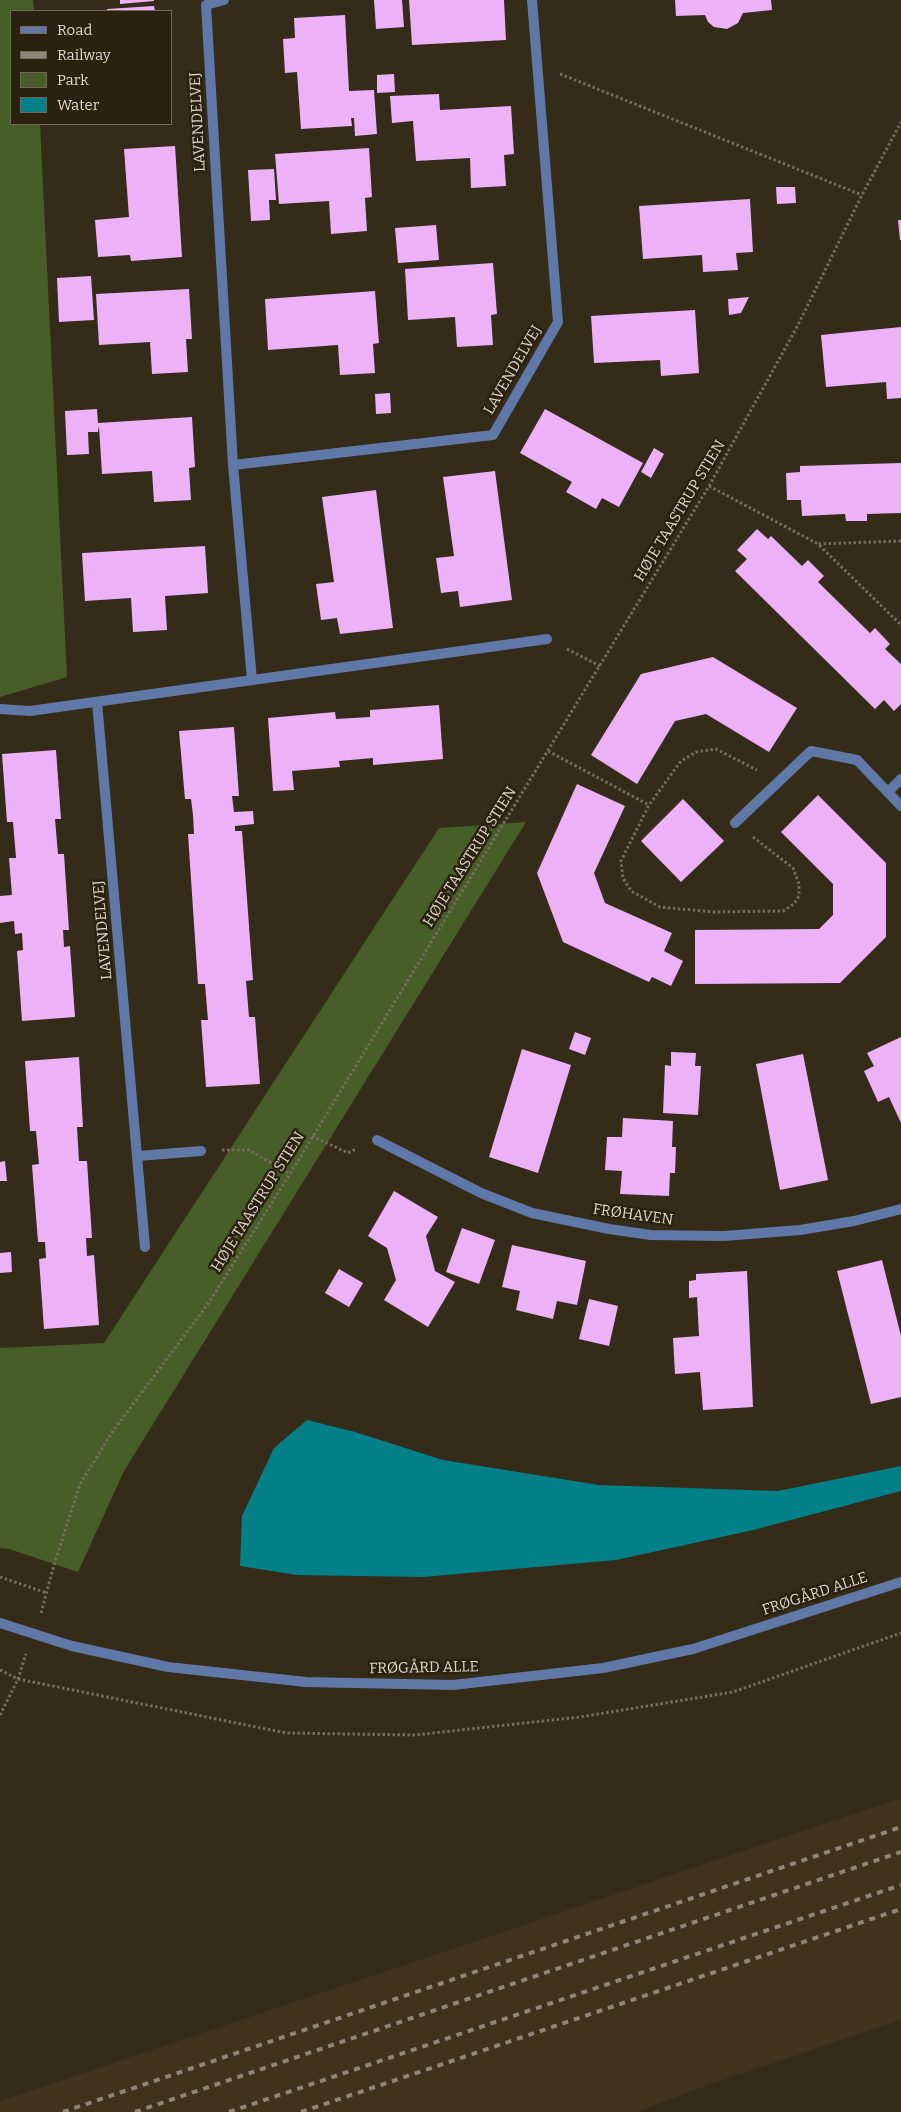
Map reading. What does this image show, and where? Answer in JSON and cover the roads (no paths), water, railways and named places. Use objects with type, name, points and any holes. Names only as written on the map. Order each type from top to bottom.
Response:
[{"type":"street","name":"LAVENDELVEJ","points":[[224,0],[206,5],[233,465],[252,680]]},
{"type":"street","name":"LAVENDELVEJ","points":[[233,465],[493,435],[558,322],[532,0]]},
{"type":"street","points":[[0,709],[30,711],[547,639]]},
{"type":"street","name":"LAVENDELVEJ","points":[[98,702],[145,1247]]},
{"type":"street","points":[[735,823],[811,751],[856,760],[901,806]]},
{"type":"street","points":[[888,792],[901,779]]},
{"type":"street","name":"FRØHAVEN","points":[[377,1140],[481,1193],[532,1212],[651,1236],[724,1236],[800,1230],[854,1221],[901,1209]]},
{"type":"street","points":[[138,1156],[201,1151]]},
{"type":"street","name":"FRØGÅRD ALLE","points":[[0,1623],[72,1646],[168,1667],[306,1682],[454,1686],[603,1668],[693,1648],[901,1582]]},
{"type":"water","points":[[307,1420],[355,1432],[443,1460],[599,1485],[778,1491],[901,1466],[901,1491],[753,1530],[616,1560],[423,1577],[297,1575],[240,1566],[242,1516],[274,1448]]},
{"type":"railway","points":[[63,2112],[901,1827]]},
{"type":"railway","points":[[135,2112],[901,1852]]},
{"type":"railway","points":[[229,2112],[901,1885]]},
{"type":"railway","points":[[301,2112],[901,1909]]}]
